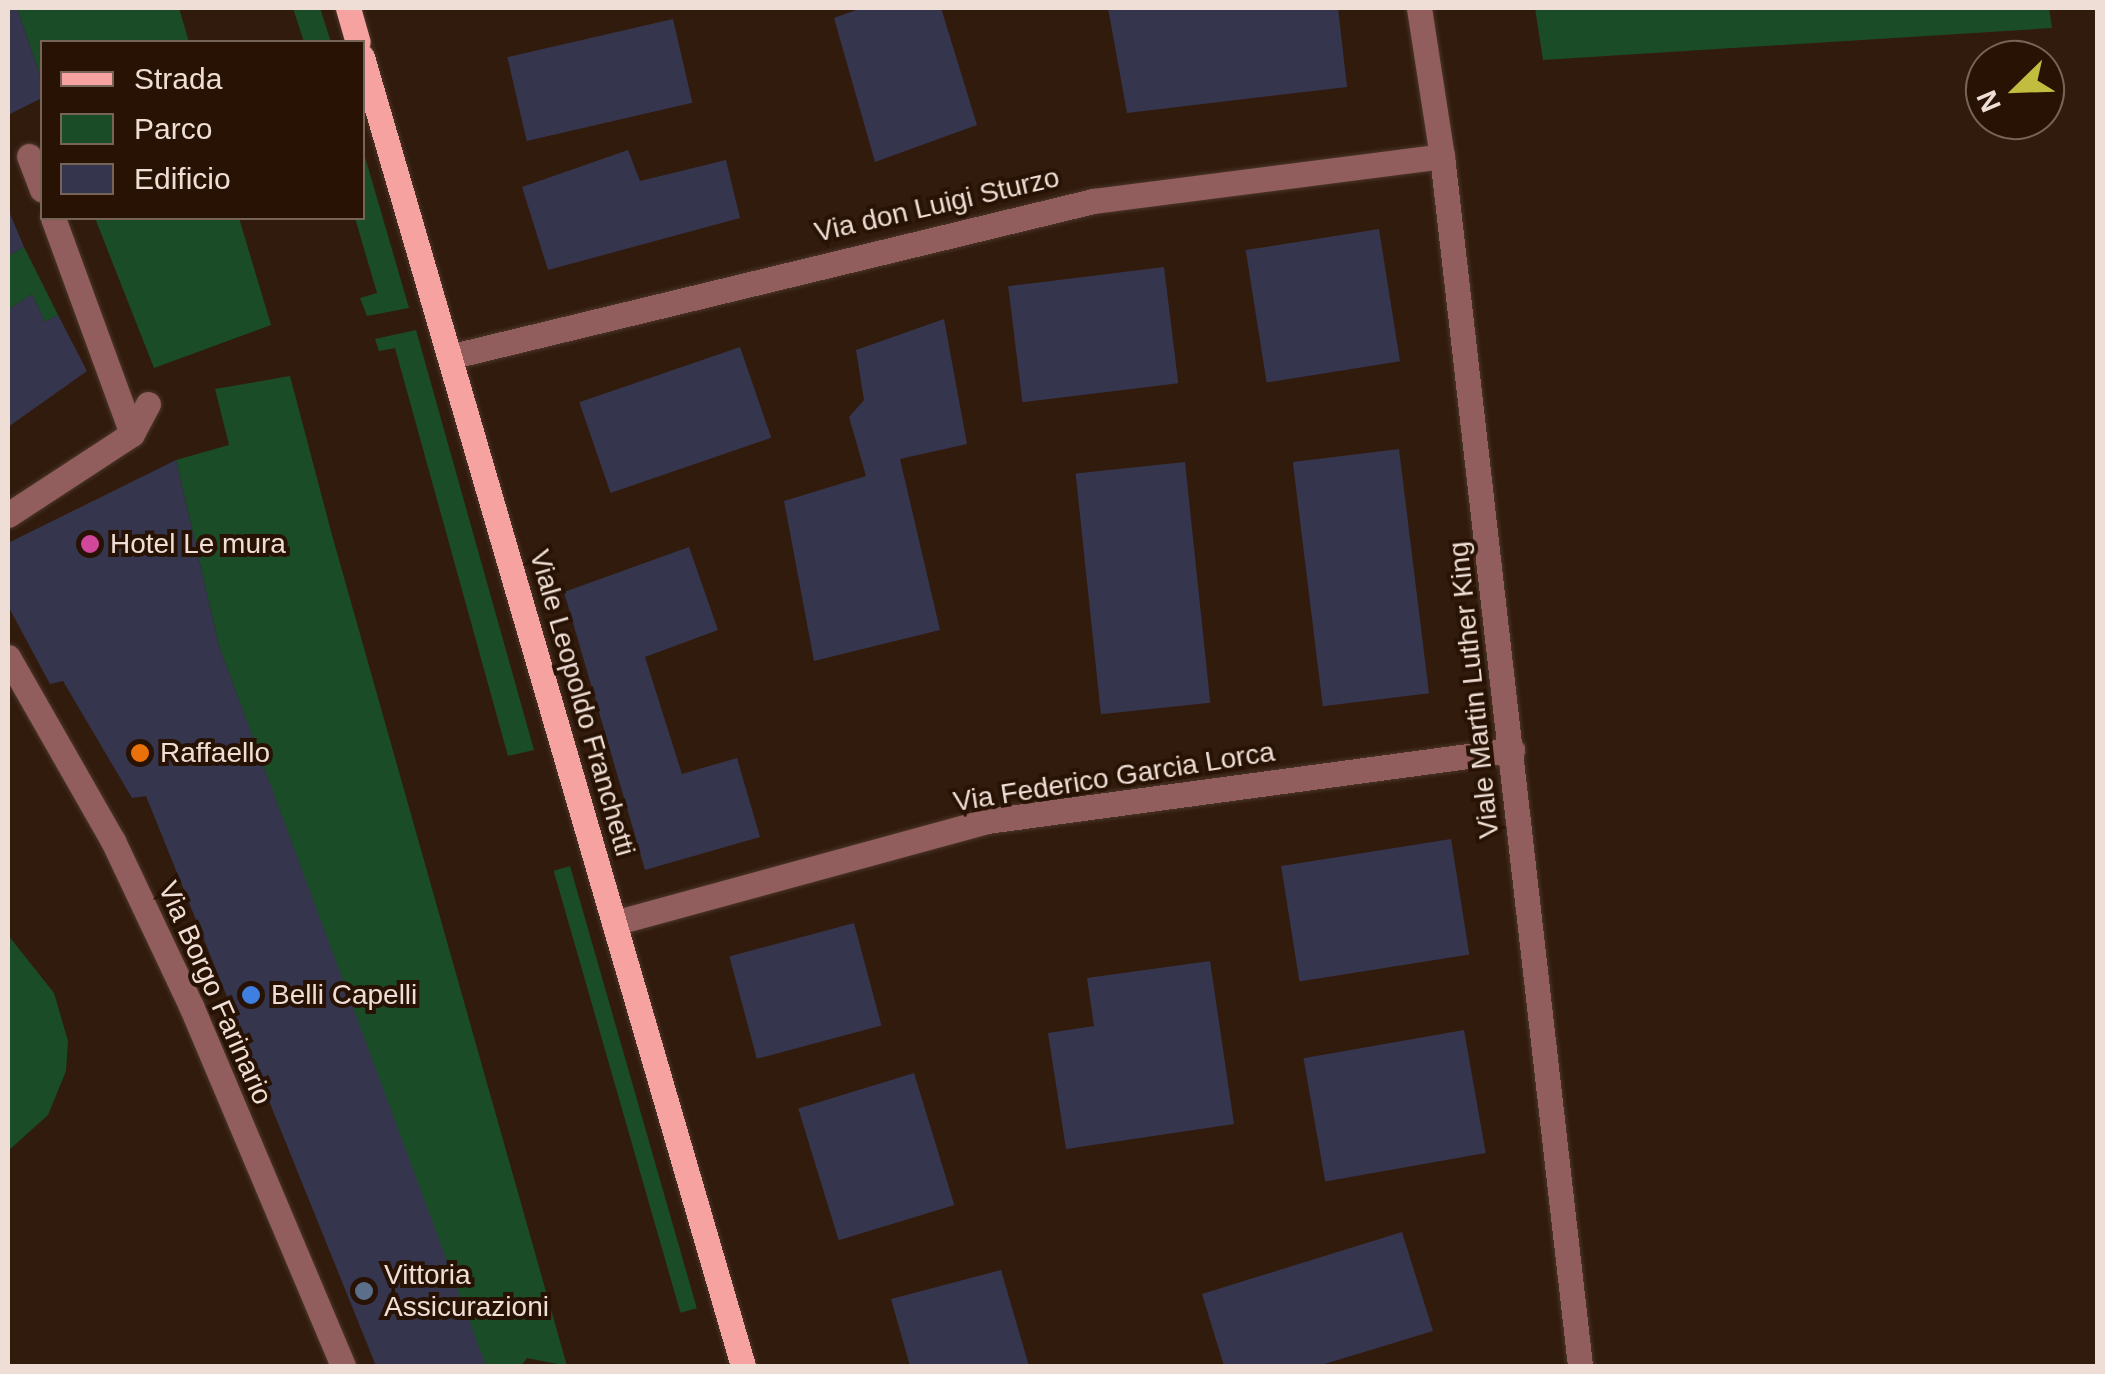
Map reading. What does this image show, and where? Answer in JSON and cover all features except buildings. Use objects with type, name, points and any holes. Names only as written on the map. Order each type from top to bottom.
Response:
[{"type":"main road","points":[[348,8],[357,40]]},
{"type":"main road","name":"Viale Leopoldo Franchetti","points":[[365,67],[453,356],[743,1366]]},
{"type":"street","name":"Viale Martin Luther King","points":[[1420,8],[1442,156],[1512,750],[1580,1366]]},
{"type":"street","points":[[29,156],[40,185]]},
{"type":"street","name":"Via don Luigi Sturzo","points":[[453,356],[1092,200],[1442,156]]},
{"type":"street","points":[[54,220],[132,434]]},
{"type":"street","points":[[8,516],[132,434],[148,404]]},
{"type":"street","name":"Via Borgo Farinario","points":[[8,657],[113,841],[191,1006],[342,1366]]},
{"type":"street","name":"Via Federico Garcia Lorca","points":[[614,922],[987,821],[1512,750]]},
{"type":"green space","points":[[17,8],[179,8],[188,40],[40,40],[40,75]]},
{"type":"green space","points":[[293,8],[320,8],[330,40],[303,40]]},
{"type":"green space","points":[[1535,8],[2049,8],[2052,28],[1543,60]]},
{"type":"green space","points":[[365,157],[409,308],[367,316],[360,298],[377,293],[356,220],[365,220]]},
{"type":"green space","points":[[96,220],[240,220],[271,325],[154,368]]},
{"type":"green space","points":[[24,247],[58,315],[45,322],[32,294],[8,310],[8,256]]},
{"type":"green space","points":[[416,330],[534,750],[508,756],[395,348],[379,351],[375,339]]},
{"type":"green space","points":[[290,376],[567,1366],[527,1358],[521,1366],[485,1366],[219,646],[176,460],[229,445],[215,389]]},
{"type":"green space","points":[[570,866],[697,1308],[680,1313],[554,871]]},
{"type":"green space","points":[[8,935],[54,993],[68,1041],[66,1071],[48,1115],[8,1151]]},
{"type":"place","name":"Hotel Le mura","points":[[90,544]]},
{"type":"place","name":"Raffaello","points":[[140,753]]},
{"type":"place","name":"Belli Capelli","points":[[251,995]]},
{"type":"place","name":"Vittoria Assicurazioni","points":[[364,1291]]}]
